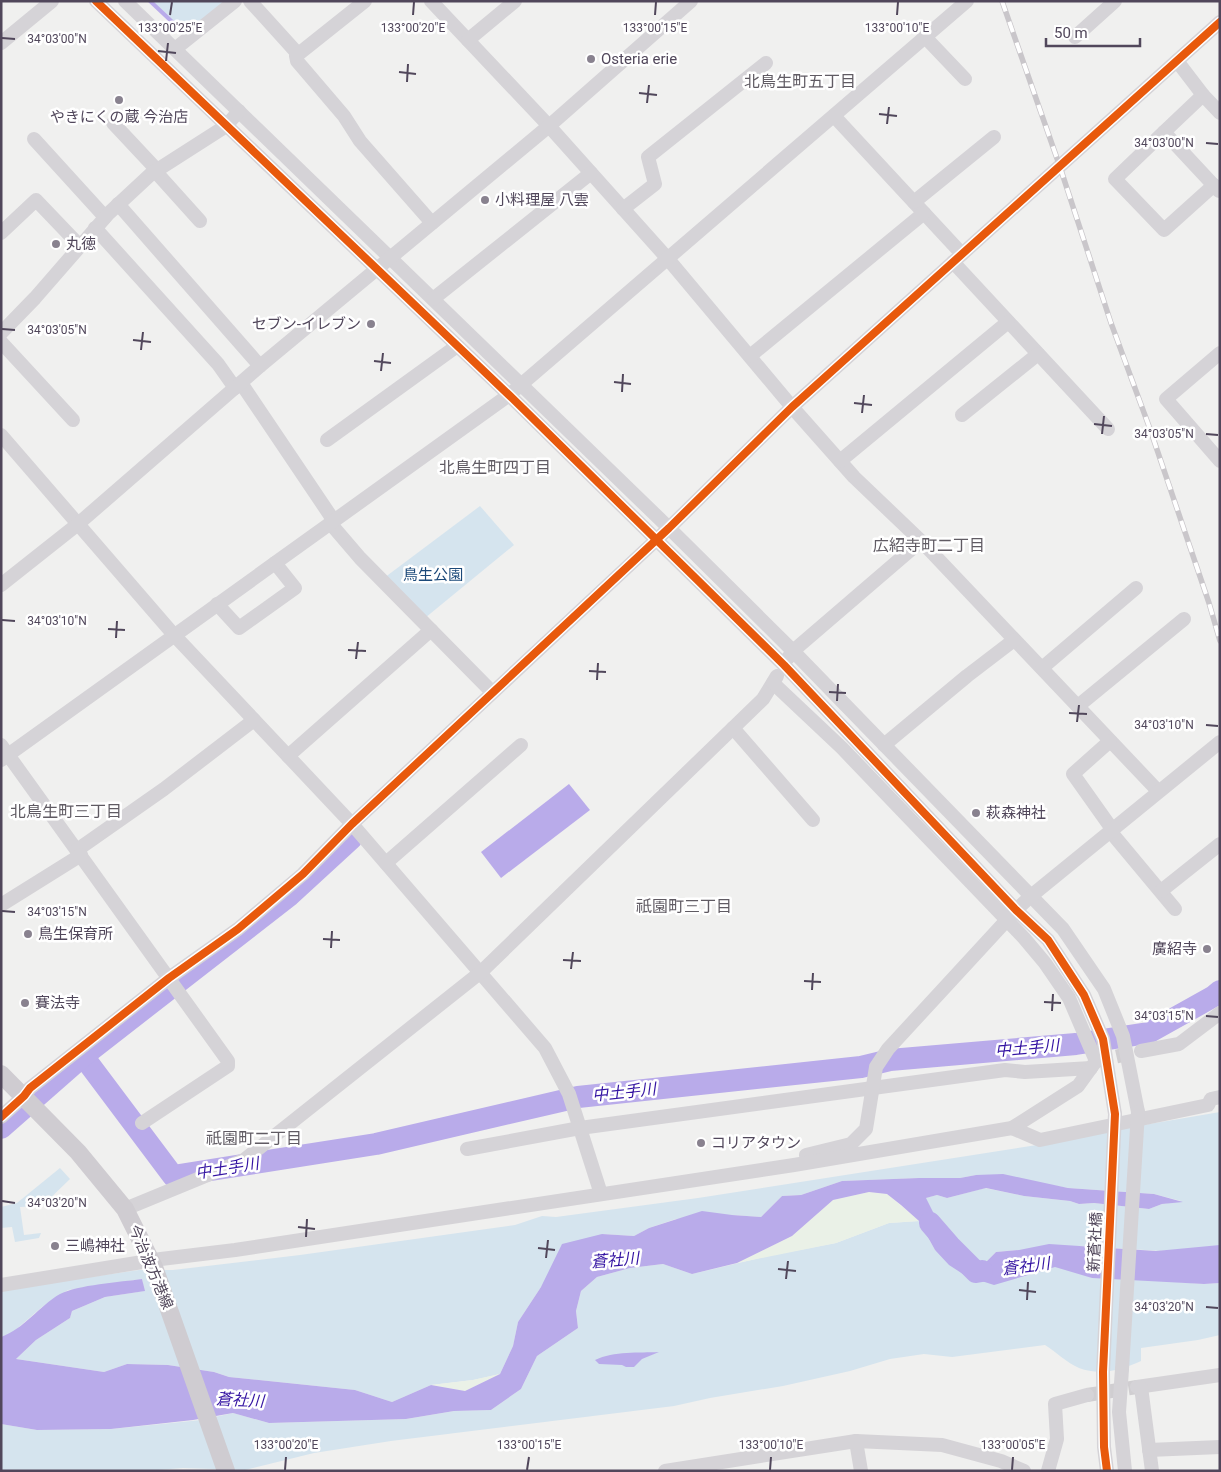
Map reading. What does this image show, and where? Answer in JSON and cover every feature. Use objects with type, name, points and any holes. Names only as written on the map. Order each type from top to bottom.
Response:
[{"type":"main road","name":"今治波方港線","points":[[1,1074],[78,1152],[125,1209],[153,1264],[226,1470]]},
{"type":"street","points":[[1,42],[52,1]]},
{"type":"street","points":[[96,1],[509,395],[784,665],[1012,915],[1068,998],[1083,1029],[1093,1064]]},
{"type":"street","points":[[125,1],[522,384],[792,651],[1063,929],[1104,989],[1123,1036],[1138,1112],[1120,1412],[1125,1471]]},
{"type":"street","points":[[175,49],[235,1]]},
{"type":"street","points":[[250,1],[298,54]]},
{"type":"street","points":[[431,1],[549,126],[668,259],[792,407],[854,477],[921,541],[1158,791]]},
{"type":"street","points":[[468,40],[515,1]]},
{"type":"street","points":[[1,585],[78,524],[260,366],[378,270],[549,126],[691,1]]},
{"type":"street","points":[[142,1123],[228,1066],[228,1061],[79,853],[4,753],[174,636],[509,395],[967,1]]},
{"type":"street","points":[[1074,37],[1115,1]]},
{"type":"street","points":[[355,4],[298,54],[296,61],[344,116],[360,141],[432,223]]},
{"type":"street","points":[[1,1117],[30,1088],[169,978],[238,929],[296,880],[352,824],[655,539],[669,528],[792,407],[1220,22]]},
{"type":"street","points":[[925,37],[965,78]]},
{"type":"street","points":[[1177,61],[1203,95],[1220,113]]},
{"type":"street","points":[[623,209],[654,184],[648,157],[766,63]]},
{"type":"street","points":[[1164,132],[1217,188],[1164,230],[1115,179],[1164,132],[1203,95]]},
{"type":"street","points":[[1,333],[35,298],[118,204],[156,171],[226,126],[239,111]]},
{"type":"street","points":[[834,116],[924,213],[1008,322],[1108,429]]},
{"type":"street","points":[[113,123],[200,221]]},
{"type":"street","points":[[914,202],[994,137]]},
{"type":"street","points":[[34,139],[105,217]]},
{"type":"street","points":[[433,299],[591,173]]},
{"type":"street","points":[[1,233],[36,200],[80,246]]},
{"type":"street","points":[[118,204],[260,366]]},
{"type":"street","points":[[750,356],[924,213]]},
{"type":"street","points":[[95,228],[238,385],[332,522],[360,558],[492,692]]},
{"type":"street","points":[[840,461],[1008,322]]},
{"type":"street","points":[[1,342],[73,420]]},
{"type":"street","points":[[327,440],[457,346]]},
{"type":"street","points":[[962,415],[1038,354]]},
{"type":"street","points":[[1220,372],[1215,357],[1166,399],[1220,461]]},
{"type":"street","points":[[1,435],[174,636],[352,824],[545,1048],[569,1094],[601,1194]]},
{"type":"street","points":[[125,1209],[244,1160],[481,972],[763,698],[792,651],[921,541]]},
{"type":"street","points":[[218,604],[239,628],[295,588],[275,563]]},
{"type":"street","points":[[1042,668],[1136,588]]},
{"type":"street","points":[[1078,706],[1184,619]]},
{"type":"street","points":[[288,756],[431,630]]},
{"type":"street","points":[[884,745],[967,676],[1014,640]]},
{"type":"street","points":[[773,683],[1012,915]]},
{"type":"street","points":[[1,906],[79,853],[254,720]]},
{"type":"street","points":[[733,728],[813,820]]},
{"type":"street","points":[[1110,741],[1073,774],[1111,830],[1175,909]]},
{"type":"street","points":[[794,1165],[807,1154],[851,1144],[866,1129],[876,1067],[888,1049],[1030,896],[1220,742]]},
{"type":"street","points":[[386,864],[521,745]]},
{"type":"street","points":[[1161,892],[1220,844]]},
{"type":"street","name":"新蒼社橋","points":[[1012,915],[1048,940],[1084,995],[1102,1040],[1115,1114],[1103,1372],[1104,1447],[1108,1471]]},
{"type":"street","points":[[1141,1052],[1179,1044],[1220,1013]]},
{"type":"street","points":[[466,1149],[580,1127],[774,1102],[872,1087],[1005,1070],[1025,1072],[1093,1064]]},
{"type":"street","points":[[1,1285],[153,1264],[794,1165],[1012,1128],[1078,1086],[1093,1064]]},
{"type":"street","points":[[1012,1128],[1040,1140],[1208,1105],[1211,1099],[1220,1097]]},
{"type":"street","points":[[1152,1471],[1139,1387],[1220,1375]]},
{"type":"street","points":[[1048,1471],[1057,1439],[1055,1404],[1087,1396]]},
{"type":"street","points":[[856,1441],[861,1471]]},
{"type":"street","points":[[664,1471],[747,1464],[856,1441],[942,1445],[1001,1461],[1024,1471]]},
{"type":"street","points":[[1149,1450],[1220,1448]]},
{"type":"green space","points":[[152,1],[228,1],[188,34]]},
{"type":"green space","name":"鳥生公園","points":[[480,506],[514,545],[425,618],[384,578]]},
{"type":"green space","points":[[1220,1112],[1220,1246],[1160,1251],[1084,1246],[1019,1250],[996,1252],[982,1266],[950,1246],[925,1198],[937,1195],[947,1198],[985,1188],[1079,1204],[1094,1203],[1149,1209],[1162,1204],[1181,1201],[1154,1194],[1068,1188],[976,1175],[960,1178],[842,1181],[801,1195],[782,1196],[761,1217],[732,1215],[676,1219],[649,1228],[634,1236],[602,1234],[541,1287],[518,1322],[513,1346],[500,1374],[473,1380],[431,1385],[392,1402],[355,1390],[229,1377],[214,1372],[168,1365],[127,1364],[104,1372],[16,1359],[36,1340],[70,1318],[72,1311],[105,1297],[144,1291],[142,1279],[68,1290],[42,1307],[12,1333],[1,1337],[1,1290],[139,1270],[173,1270],[300,1255],[515,1225],[542,1216],[556,1217],[698,1198],[1069,1140],[1114,1130]]},
{"type":"green space","points":[[60,1168],[70,1179],[42,1206],[20,1207],[24,1235],[41,1233],[39,1238],[15,1242],[12,1227],[1,1228],[1,1207],[17,1203]]},
{"type":"green space","points":[[919,1221],[935,1250],[966,1276],[1056,1262],[1092,1278],[1100,1278],[1103,1363],[1107,1277],[1204,1284],[1220,1283],[1220,1335],[1141,1348],[1141,1361],[1126,1367],[1103,1372],[1079,1368],[1045,1345],[952,1357],[924,1354],[890,1359],[850,1371],[783,1386],[674,1406],[391,1441],[314,1453],[245,1470],[183,1468],[145,1471],[1,1471],[1,1424],[37,1430],[111,1429],[201,1420],[233,1413],[269,1423],[406,1419],[454,1411],[491,1410],[521,1389],[537,1356],[578,1328],[576,1311],[581,1291],[597,1277],[630,1268],[663,1264],[692,1274],[773,1255],[836,1243],[889,1223]]},
{"type":"sand","points":[[869,1192],[887,1194],[919,1221],[889,1223],[836,1243],[737,1263],[792,1236],[833,1200]]},
{"type":"sand","points":[[500,1374],[465,1391],[431,1385],[473,1380]]},
{"type":"water","points":[[569,784],[590,810],[501,878],[481,852]]},
{"type":"water","points":[[1003,1174],[1068,1188],[1154,1194],[1183,1202],[1162,1204],[1149,1209],[1094,1203],[1079,1204],[986,1188],[947,1198],[937,1195],[926,1198],[953,1252],[982,1266],[996,1252],[1049,1244],[1156,1251],[1220,1245],[1220,1283],[1204,1284],[1092,1278],[1055,1267],[994,1285],[966,1276],[949,1265],[935,1250],[919,1221],[887,1194],[869,1192],[833,1200],[792,1236],[737,1263],[692,1274],[663,1264],[630,1268],[597,1277],[581,1291],[576,1311],[578,1328],[537,1356],[521,1389],[491,1410],[454,1411],[406,1419],[269,1423],[233,1413],[193,1420],[111,1429],[37,1430],[1,1424],[1,1337],[17,1329],[52,1299],[77,1288],[142,1279],[145,1291],[105,1297],[72,1311],[70,1318],[36,1340],[16,1359],[104,1372],[127,1364],[168,1365],[214,1372],[229,1377],[355,1390],[392,1402],[431,1385],[465,1391],[500,1374],[513,1346],[518,1322],[541,1287],[562,1244],[602,1234],[634,1236],[649,1228],[702,1211],[761,1217],[782,1196],[801,1195],[842,1181],[960,1178],[976,1175]]},
{"type":"water","points":[[659,1352],[642,1359],[634,1367],[599,1364],[595,1360],[618,1354]]},
{"type":"waterway","points":[[150,1],[184,33]]},
{"type":"waterway","points":[[1,1128],[83,1056],[290,895],[351,839]]},
{"type":"waterway","name":"中土手川","points":[[83,1056],[173,1176],[376,1144],[578,1097],[861,1067],[890,1060],[1076,1044],[1148,1033],[1220,991]]},
{"type":"waterway","name":"蒼社川","points":[[930,1223],[976,1272],[982,1271]]},
{"type":"tunnel","points":[[1096,1061],[1137,1052]]},
{"type":"tunnel","points":[[1087,1395],[1137,1387]]},
{"type":"railway","points":[[1002,1],[1060,167],[1111,323],[1150,429],[1220,641]]},
{"type":"cycle path","points":[[96,1],[509,395],[784,665],[1016,910],[1048,940],[1084,995],[1103,1039],[1115,1114],[1103,1372],[1104,1447],[1107,1471]]},
{"type":"cycle path","points":[[1,1117],[30,1088],[169,978],[238,929],[303,874],[352,824],[669,528],[792,407],[1220,22]]},
{"type":"place","name":"Osteria erie","points":[[591,59]]},
{"type":"place","name":"やきにくの蔵 今治店","points":[[119,100]]},
{"type":"place","name":"小料理屋 八雲","points":[[485,200]]},
{"type":"place","name":"丸徳","points":[[56,244]]},
{"type":"place","name":"セブン-イレブン","points":[[371,324]]},
{"type":"place","name":"萩森神社","points":[[976,813]]},
{"type":"place","name":"鳥生保育所","points":[[28,934]]},
{"type":"place","name":"廣紹寺","points":[[1207,949]]},
{"type":"place","name":"賽法寺","points":[[25,1003]]},
{"type":"place","name":"コリアタウン","points":[[701,1143]]},
{"type":"place","name":"三嶋神社","points":[[55,1246]]},
{"type":"district","name":"北鳥生町五丁目","points":[[800,81]]},
{"type":"district","name":"北鳥生町四丁目","points":[[495,467]]},
{"type":"district","name":"広紹寺町二丁目","points":[[929,545]]},
{"type":"district","name":"北鳥生町三丁目","points":[[66,811]]},
{"type":"district","name":"祇園町三丁目","points":[[684,906]]},
{"type":"district","name":"祇園町二丁目","points":[[254,1138]]}]
